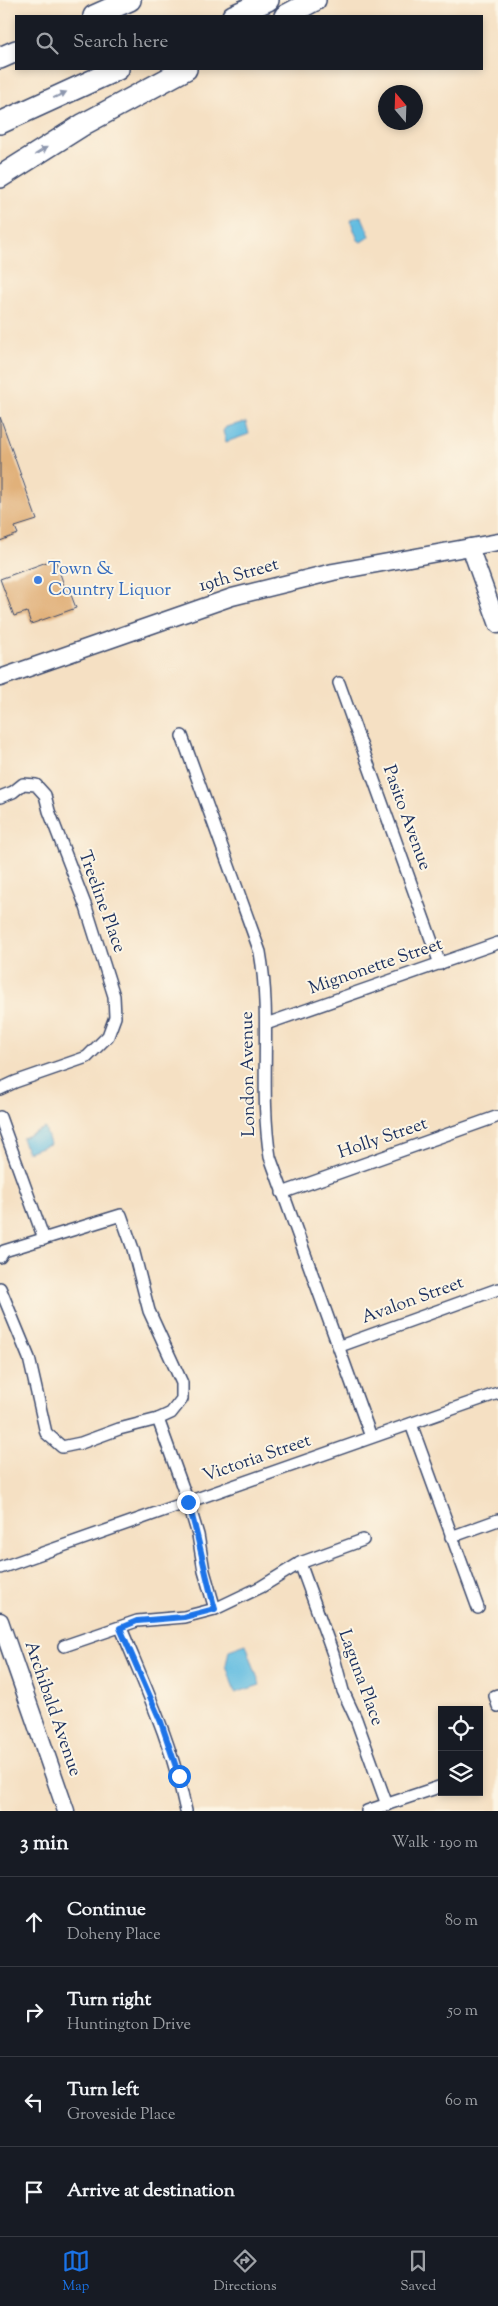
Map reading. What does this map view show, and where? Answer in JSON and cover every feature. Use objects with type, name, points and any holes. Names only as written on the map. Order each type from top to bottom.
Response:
[{"type":"highway","points":[[96,15],[130,0]]},
{"type":"highway","points":[[235,15],[268,0]]},
{"type":"highway","points":[[287,15],[315,0]]},
{"type":"highway","points":[[0,58],[15,51]]},
{"type":"highway","points":[[0,123],[116,70]]},
{"type":"highway","points":[[0,177],[84,124],[184,70]]},
{"type":"main road","name":"19th Street","points":[[0,678],[232,597],[333,572],[498,542]]},
{"type":"main road","points":[[470,547],[498,625]]},
{"type":"main road","name":"Archibald Avenue","points":[[0,1621],[66,1811]]},
{"type":"street","name":"Pasito Avenue","points":[[340,683],[440,964]]},
{"type":"street","name":"London Avenue","points":[[182,736],[260,952],[265,982],[265,1128],[270,1157],[372,1437]]},
{"type":"street","name":"Treeline Place","points":[[0,797],[14,792],[23,784],[36,785],[45,794],[49,811],[86,907],[108,974],[114,996],[116,1017],[108,1036],[87,1057],[0,1089]]},
{"type":"street","name":"Mignonette Street","points":[[266,1024],[498,943]]},
{"type":"street","points":[[0,1117],[44,1240]]},
{"type":"street","name":"Holly Street","points":[[282,1193],[496,1117]]},
{"type":"street","points":[[0,1258],[4,1251],[121,1215],[133,1249],[149,1311],[182,1383],[182,1399],[171,1413],[158,1419],[119,1428],[81,1443],[62,1447],[46,1433],[29,1358],[0,1288]]},
{"type":"street","name":"Avalon Street","points":[[340,1346],[498,1289]]},
{"type":"street","name":"Victoria Street","points":[[0,1568],[498,1394]]},
{"type":"street","points":[[158,1419],[198,1535],[204,1571],[215,1609]]},
{"type":"street","points":[[411,1424],[478,1608]]},
{"type":"street","points":[[451,1536],[498,1520]]},
{"type":"street","points":[[64,1646],[137,1621],[184,1617],[215,1609],[261,1587],[300,1563],[363,1540]]},
{"type":"street","name":"Laguna Place","points":[[300,1563],[333,1654],[343,1691],[356,1719],[387,1805]]},
{"type":"street","points":[[120,1628],[161,1722],[179,1776],[186,1811]]},
{"type":"street","points":[[367,1811],[438,1787]]},
{"type":"water","points":[[359,216],[362,217],[370,236],[361,242],[358,240],[351,222],[352,219]]},
{"type":"water","points":[[246,422],[249,434],[226,442],[223,431],[226,427]]},
{"type":"water","points":[[45,1128],[50,1144],[27,1152],[22,1138]]},
{"type":"water","points":[[246,1644],[260,1685],[235,1693],[226,1665],[229,1650]]},
{"type":"building","points":[[0,417],[37,520],[15,527],[18,534],[0,541]]},
{"type":"building","points":[[55,559],[65,588],[68,587],[76,608],[31,624],[27,612],[14,616],[0,579]]},
{"type":"place","name":"Town & Country Liquor","points":[[38,580]]},
{"type":"route","points":[[179,1776],[161,1722],[120,1628],[137,1621],[184,1617],[215,1609],[204,1571],[198,1535],[188,1502]]}]
